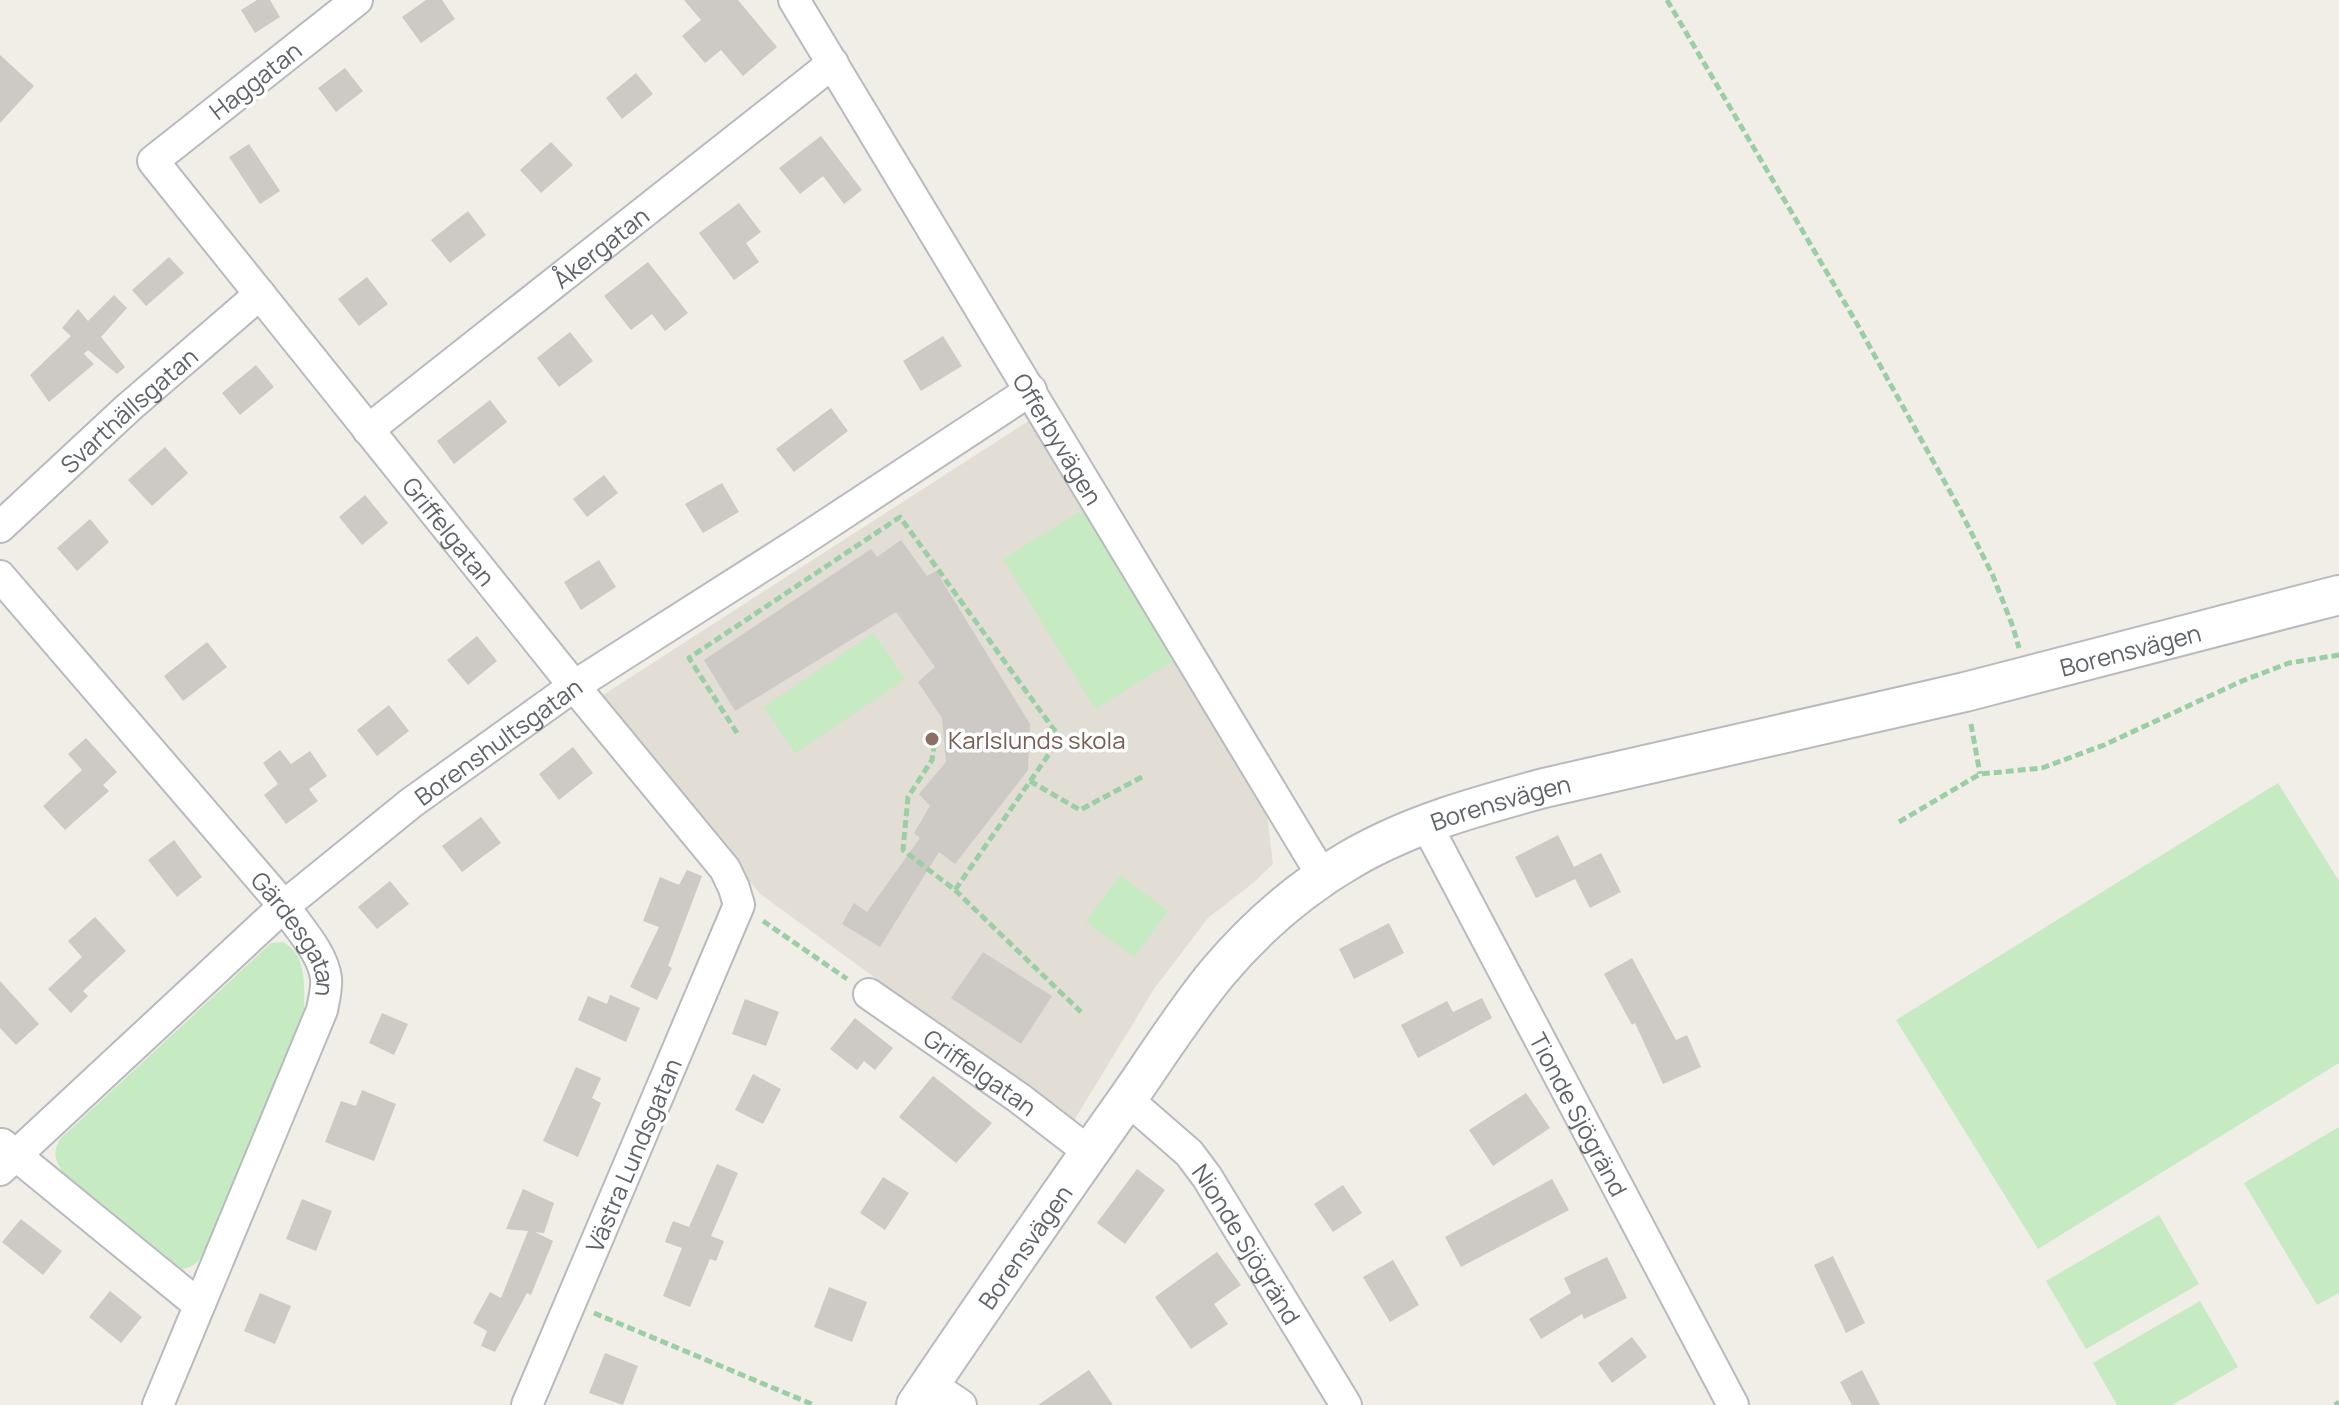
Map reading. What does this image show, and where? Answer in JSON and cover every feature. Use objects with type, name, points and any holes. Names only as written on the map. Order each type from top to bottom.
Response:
[{"type":"street","name":"Haggatan","points":[[153,161],[357,0]]},
{"type":"street","name":"Offerbyvägen","points":[[794,0],[1323,877]]},
{"type":"street","name":"Åkergatan","points":[[368,430],[833,63]]},
{"type":"street","name":"Griffelgatan","points":[[153,161],[574,686],[725,869],[739,905]]},
{"type":"street","name":"Svarthällsgatan","points":[[0,527],[128,408],[260,294]]},
{"type":"street","name":"Borenshultsgatan","points":[[199,1305],[5,1156],[284,906],[411,803],[574,686],[1031,390]]},
{"type":"street","name":"Gärdesgatan","points":[[0,576],[284,906],[326,974],[322,1010],[158,1405]]},
{"type":"street","name":"Borensvägen","points":[[923,1394],[1190,1007],[1218,972],[1259,928],[1323,877],[1376,846],[1478,806],[1544,788],[1965,692],[2339,595]]},
{"type":"street","name":"Tionde Sjögränd","points":[[1426,824],[1733,1405]]},
{"type":"street","name":"Västra Lundsgatan","points":[[527,1405],[739,905]]},
{"type":"street","name":"Griffelgatan","points":[[869,994],[1019,1098],[1089,1152]]},
{"type":"street","name":"Nionde Sjögränd","points":[[1127,1099],[1170,1134],[1207,1177],[1346,1405]]},
{"type":"street","points":[[923,1394],[961,1405]]},
{"type":"path","points":[[1667,0],[1856,322],[1958,506],[1993,576],[2013,627],[2024,676]]},
{"type":"path","points":[[737,733],[689,658],[900,517],[1060,738],[955,890]]},
{"type":"path","points":[[1899,822],[1980,774],[2042,768],[2104,745],[2242,681],[2289,663],[2339,655]]},
{"type":"path","points":[[1965,692],[1980,774]]},
{"type":"path","points":[[936,732],[932,760],[908,797],[903,850],[955,890],[1081,1012]]},
{"type":"path","points":[[1030,781],[1080,810],[1142,777]]},
{"type":"path","points":[[739,905],[869,994]]},
{"type":"path","points":[[571,1303],[814,1405]]},
{"type":"shaded area","name":"Karlslunds skola","points":[[1030,420],[1266,805],[1273,864],[1208,918],[1154,989],[1073,1122],[759,893],[603,695]]},
{"type":"green space","points":[[1082,510],[1175,660],[1095,709],[1003,559]]},
{"type":"green space","points":[[874,633],[905,679],[795,753],[764,707]]},
{"type":"green space","points":[[2278,783],[2339,881],[2339,1063],[2038,1249],[1896,1020]]},
{"type":"green space","points":[[1120,875],[1168,911],[1134,957],[1086,922]]},
{"type":"green space","points":[[283,942],[301,963],[304,1012],[204,1253],[193,1265],[182,1269],[62,1171],[55,1151],[60,1139],[271,943]]},
{"type":"green space","points":[[2339,1127],[2339,1293],[2317,1305],[2244,1183]]},
{"type":"green space","points":[[2159,1215],[2199,1284],[2086,1349],[2046,1281]]},
{"type":"green space","points":[[2200,1301],[2238,1367],[2172,1405],[2117,1405],[2093,1363]]},
{"type":"building","points":[[257,0],[270,0],[280,17],[255,33],[241,10]]},
{"type":"building","points":[[426,0],[442,0],[455,19],[421,43],[402,17]]},
{"type":"building","points":[[684,0],[738,0],[777,47],[743,76],[721,50],[705,63],[682,36],[701,20]]},
{"type":"building","points":[[0,55],[34,86],[0,123]]},
{"type":"building","points":[[345,68],[363,91],[336,112],[318,88]]},
{"type":"building","points":[[636,73],[653,94],[622,119],[606,98]]},
{"type":"building","points":[[821,136],[862,190],[844,204],[823,176],[800,194],[779,168]]},
{"type":"building","points":[[551,142],[573,165],[541,193],[520,170]]},
{"type":"building","points":[[249,144],[280,191],[260,204],[229,157]]},
{"type":"building","points":[[739,203],[761,232],[746,243],[759,262],[734,280],[699,233]]},
{"type":"building","points":[[468,211],[486,235],[450,263],[431,240]]},
{"type":"building","points":[[169,257],[184,273],[146,306],[132,290]]},
{"type":"building","points":[[648,262],[688,313],[665,331],[652,314],[631,330],[604,296]]},
{"type":"building","points":[[367,277],[388,304],[359,326],[338,299]]},
{"type":"building","points":[[114,295],[127,308],[101,337],[125,367],[117,374],[88,350],[84,354],[94,364],[49,402],[30,375],[71,336],[62,328],[78,309],[88,321]]},
{"type":"building","points":[[570,332],[593,361],[559,387],[537,358]]},
{"type":"building","points":[[943,336],[962,366],[921,391],[903,361]]},
{"type":"building","points":[[256,365],[274,387],[240,415],[222,393]]},
{"type":"building","points":[[490,400],[507,422],[454,464],[437,441]]},
{"type":"building","points":[[831,408],[848,431],[794,472],[776,449]]},
{"type":"building","points":[[165,447],[188,473],[152,506],[128,480]]},
{"type":"building","points":[[604,475],[618,493],[587,517],[573,499]]},
{"type":"building","points":[[722,483],[739,512],[703,533],[685,504]]},
{"type":"building","points":[[365,495],[388,523],[362,545],[339,517]]},
{"type":"building","points":[[90,519],[109,542],[77,571],[57,548]]},
{"type":"building","points":[[901,540],[927,576],[936,571],[1030,724],[1028,770],[955,864],[939,852],[880,947],[842,924],[854,903],[867,912],[920,838],[914,833],[930,806],[919,794],[946,762],[942,718],[918,682],[935,667],[896,612],[735,711],[704,660],[871,549],[877,557]]},
{"type":"building","points":[[599,560],[616,587],[581,610],[564,582]]},
{"type":"building","points":[[477,636],[497,661],[468,685],[447,660]]},
{"type":"building","points":[[207,642],[227,667],[183,701],[164,676]]},
{"type":"building","points":[[389,705],[409,731],[377,756],[357,730]]},
{"type":"building","points":[[86,738],[117,772],[103,785],[109,791],[65,830],[43,806],[82,770],[68,754]]},
{"type":"building","points":[[573,747],[593,773],[559,800],[539,774]]},
{"type":"building","points":[[280,750],[291,764],[310,751],[327,776],[309,789],[318,801],[286,824],[264,795],[278,784],[263,763]]},
{"type":"building","points":[[481,817],[501,843],[462,872],[442,846]]},
{"type":"building","points":[[1558,835],[1574,867],[1601,853],[1621,892],[1590,908],[1575,879],[1536,898],[1515,857]]},
{"type":"building","points":[[174,840],[202,877],[177,897],[148,860]]},
{"type":"building","points":[[687,870],[702,876],[668,966],[672,968],[657,1000],[630,987],[659,927],[643,921],[660,877],[679,885]]},
{"type":"building","points":[[390,881],[409,904],[377,929],[358,907]]},
{"type":"building","points":[[95,917],[126,951],[83,991],[88,996],[71,1013],[48,989],[82,957],[68,941]]},
{"type":"building","points":[[1389,923],[1404,953],[1354,979],[1339,949]]},
{"type":"building","points":[[983,952],[1052,996],[1021,1044],[951,998]]},
{"type":"building","points":[[1632,958],[1676,1040],[1687,1035],[1701,1067],[1663,1084],[1635,1023],[1632,1025],[1604,974]]},
{"type":"building","points":[[0,981],[39,1024],[16,1045],[0,1028]]},
{"type":"building","points":[[610,995],[640,1008],[626,1042],[578,1020],[588,996],[607,1004]]},
{"type":"building","points":[[1482,998],[1492,1018],[1418,1058],[1401,1025],[1447,1001],[1453,1012]]},
{"type":"building","points":[[745,999],[779,1012],[766,1046],[732,1034]]},
{"type":"building","points":[[382,1013],[408,1024],[394,1055],[369,1043]]},
{"type":"building","points":[[855,1018],[893,1048],[875,1070],[864,1061],[857,1070],[830,1049]]},
{"type":"building","points":[[576,1067],[601,1078],[592,1098],[601,1103],[578,1157],[543,1141]]},
{"type":"building","points":[[753,1074],[781,1089],[763,1124],[735,1110]]},
{"type":"building","points":[[933,1076],[992,1123],[956,1163],[899,1117]]},
{"type":"building","points":[[362,1090],[396,1104],[374,1161],[325,1142],[341,1101],[356,1106]]},
{"type":"building","points":[[1526,1093],[1550,1128],[1493,1166],[1469,1130]]},
{"type":"building","points":[[717,1164],[738,1173],[711,1236],[724,1241],[716,1261],[710,1259],[690,1307],[663,1296],[682,1248],[665,1242],[673,1221],[689,1227]]},
{"type":"building","points":[[1137,1169],[1165,1190],[1125,1244],[1097,1223]]},
{"type":"building","points":[[883,1177],[909,1193],[885,1230],[860,1213]]},
{"type":"building","points":[[1552,1179],[1569,1210],[1461,1267],[1445,1237]]},
{"type":"building","points":[[1343,1185],[1362,1213],[1333,1232],[1314,1204]]},
{"type":"building","points":[[523,1189],[554,1203],[544,1233],[535,1232],[553,1241],[531,1295],[527,1293],[495,1352],[481,1346],[487,1331],[473,1323],[490,1292],[501,1298],[528,1231],[506,1229]]},
{"type":"building","points":[[302,1199],[332,1211],[316,1251],[286,1239]]},
{"type":"building","points":[[21,1219],[62,1251],[43,1275],[2,1242]]},
{"type":"building","points":[[1217,1252],[1241,1285],[1214,1304],[1228,1324],[1191,1349],[1155,1297]]},
{"type":"building","points":[[1833,1256],[1865,1323],[1846,1333],[1814,1265]]},
{"type":"building","points":[[1607,1257],[1627,1298],[1584,1319],[1582,1314],[1541,1339],[1529,1319],[1571,1293],[1564,1278]]},
{"type":"building","points":[[1393,1260],[1419,1305],[1390,1322],[1363,1277]]},
{"type":"building","points":[[829,1287],[867,1302],[852,1342],[814,1327]]},
{"type":"building","points":[[110,1291],[142,1317],[121,1343],[89,1317]]},
{"type":"building","points":[[260,1293],[291,1306],[275,1344],[244,1331]]},
{"type":"building","points":[[1632,1337],[1647,1357],[1612,1383],[1598,1363]]},
{"type":"building","points":[[605,1353],[638,1366],[623,1405],[589,1393]]},
{"type":"building","points":[[1089,1370],[1113,1405],[1038,1405]]},
{"type":"building","points":[[1862,1370],[1880,1405],[1852,1405],[1840,1382]]},
{"type":"place","name":"Karlslunds skola","points":[[932,739]]}]
